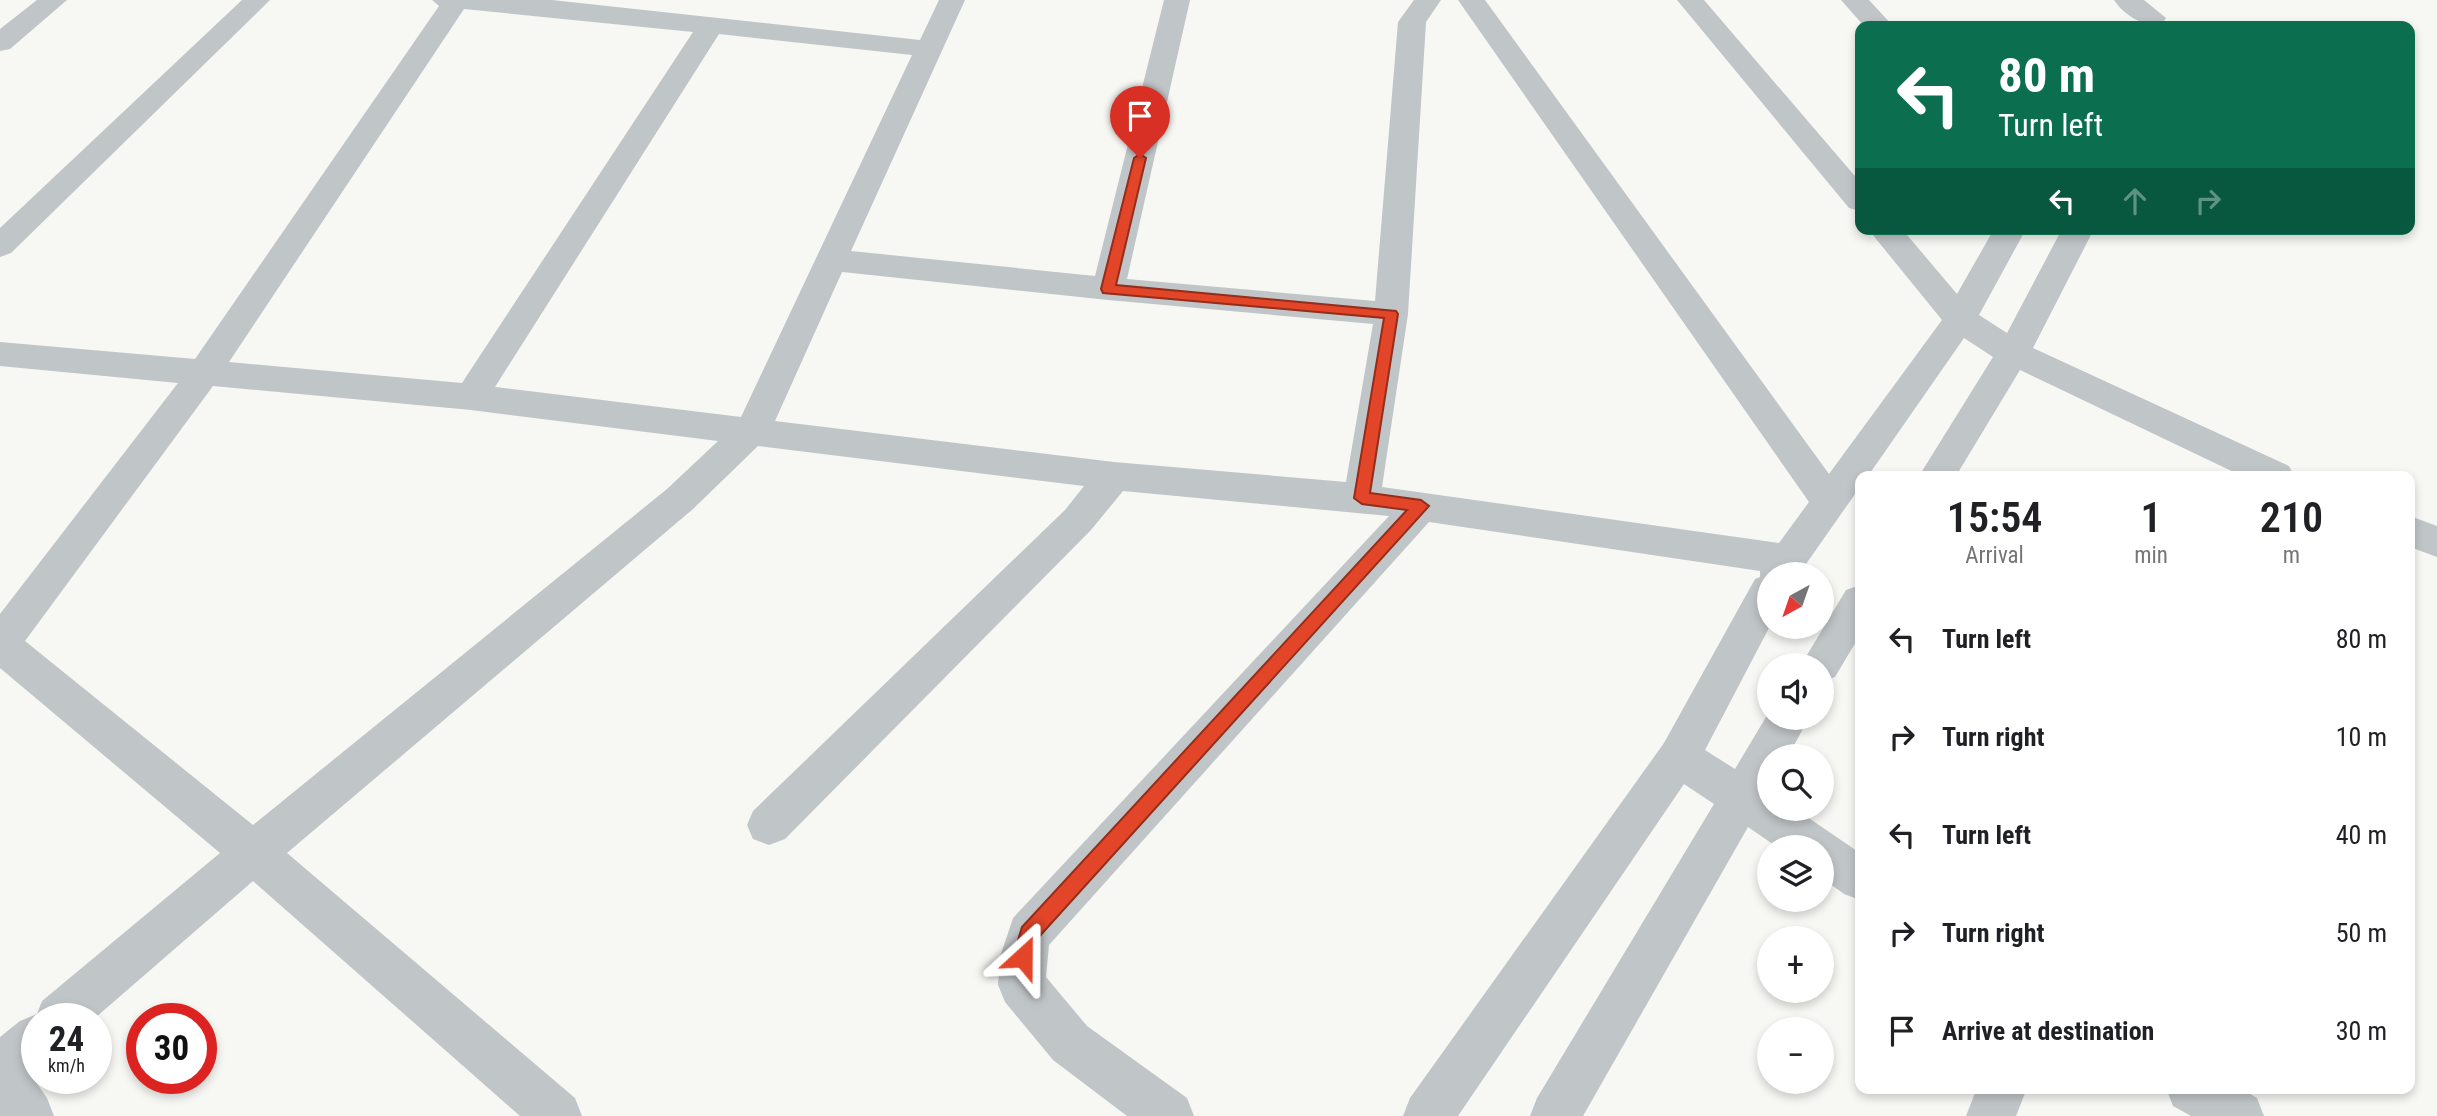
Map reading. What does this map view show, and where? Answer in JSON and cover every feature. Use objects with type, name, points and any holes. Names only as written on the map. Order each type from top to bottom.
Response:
[{"type":"street","points":[[0,43],[54,0]]},
{"type":"street","points":[[0,246],[257,0]]},
{"type":"street","points":[[77,1003],[254,852],[680,499],[753,429],[951,0]]},
{"type":"street","points":[[1108,289],[1177,0]]},
{"type":"street","points":[[1362,498],[1391,314],[1412,22],[1428,0]]},
{"type":"street","points":[[1471,0],[1829,502]]},
{"type":"street","points":[[1690,0],[1855,195]]},
{"type":"street","points":[[1854,0],[1874,21]]},
{"type":"street","points":[[2127,0],[2154,15]]},
{"type":"street","points":[[557,1116],[452,1021],[254,852],[0,644],[204,373],[451,1],[535,3],[710,27],[929,49]]},
{"type":"street","points":[[471,397],[710,27]]},
{"type":"street","points":[[1889,235],[1960,319],[2013,353],[2260,471]]},
{"type":"street","points":[[1786,562],[1960,319],[2007,235]]},
{"type":"street","points":[[1940,471],[2013,353],[2075,235]]},
{"type":"street","points":[[832,260],[1108,289],[1391,314]]},
{"type":"street","points":[[0,354],[471,397],[753,429],[1114,476],[1362,498],[1421,506],[1757,570]]},
{"type":"street","points":[[769,825],[1078,520],[1114,476]]},
{"type":"street","points":[[1169,1116],[1070,1043],[1022,985],[1023,957],[1029,934],[1421,506]]},
{"type":"street","points":[[2415,533],[2437,542]]},
{"type":"street","points":[[1828,653],[1855,609]]},
{"type":"street","points":[[1428,1116],[1679,756],[1757,613]]},
{"type":"street","points":[[1555,1116],[1781,730]]},
{"type":"street","points":[[1679,756],[1797,835]]},
{"type":"street","points":[[1834,861],[1855,875]]},
{"type":"street","points":[[21,1052],[0,1070],[29,1116]]},
{"type":"street","points":[[1991,1116],[2000,1094]]},
{"type":"street","points":[[2201,1094],[2239,1116]]},
{"type":"route","points":[[1023,957],[1029,934],[1421,506],[1362,498],[1391,314],[1108,289],[1140,158]]}]
